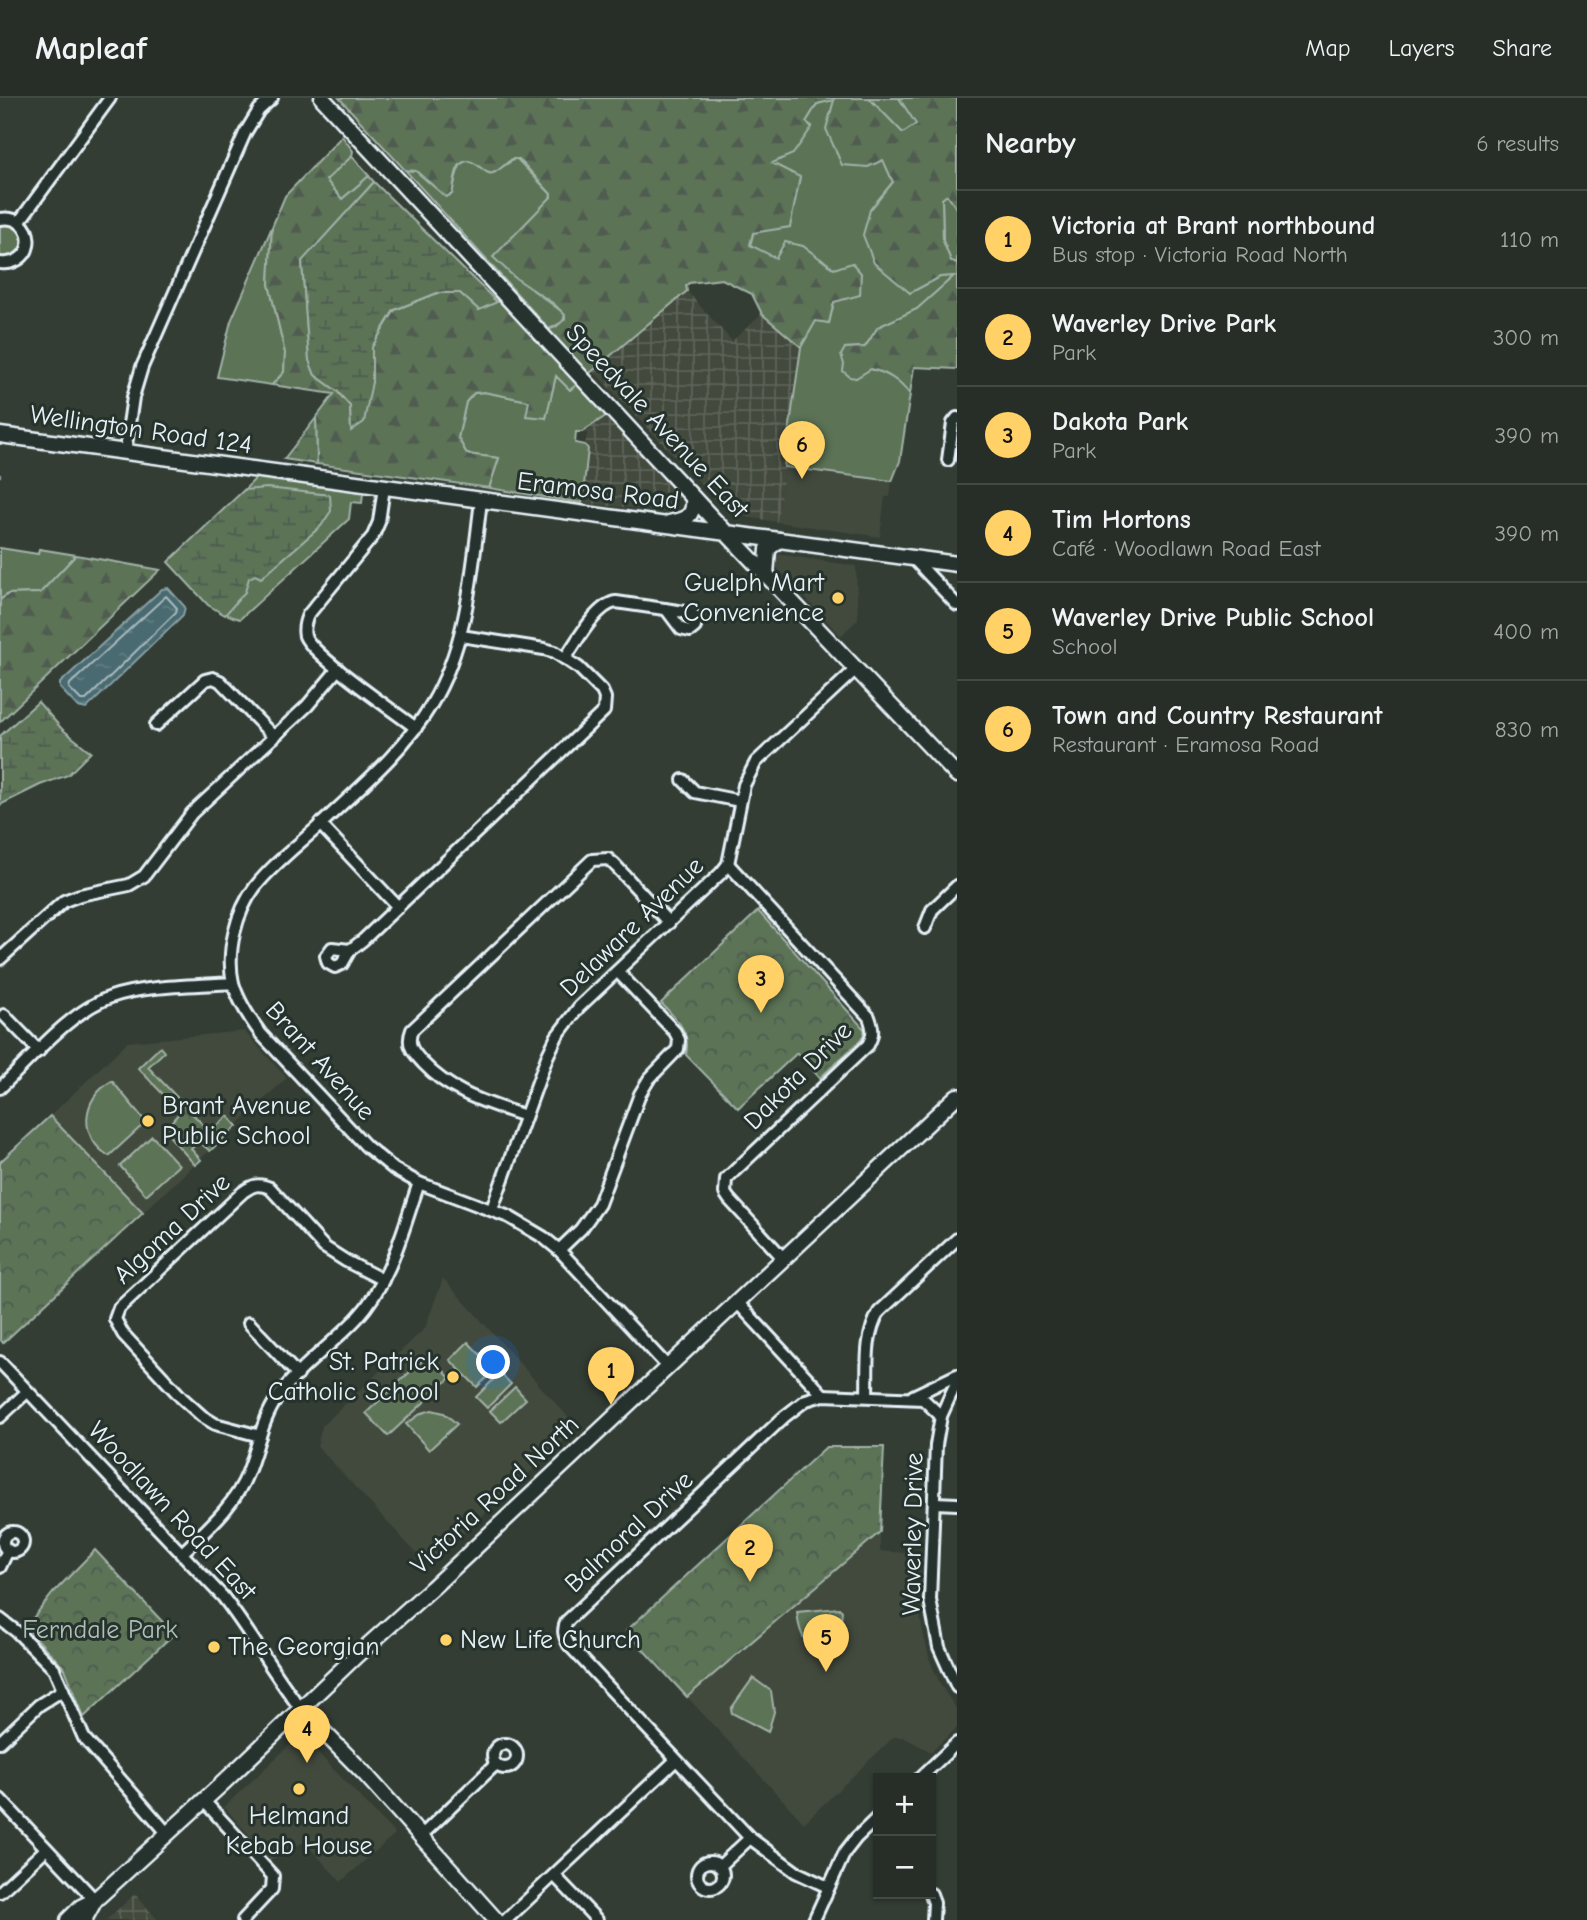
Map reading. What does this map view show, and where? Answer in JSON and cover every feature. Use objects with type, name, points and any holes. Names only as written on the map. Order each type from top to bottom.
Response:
[{"type":"main road","name":"Speedvale Avenue East","points":[[322,98],[766,575],[957,775]]},
{"type":"main road","name":"Wellington Road 124","points":[[0,435],[275,472]]},
{"type":"main road","name":"Eramosa Road","points":[[275,472],[957,565]]},
{"type":"main road","points":[[661,524],[687,519],[694,507],[694,498]]},
{"type":"main road","points":[[766,575],[768,550],[779,540]]},
{"type":"main road","name":"Victoria Road North","points":[[68,1920],[81,1907],[95,1900],[204,1801],[957,1096]]},
{"type":"main road","name":"Woodlawn Road East","points":[[301,1709],[496,1920]]},
{"type":"main road","name":"Victoria Road North","points":[[84,1920],[95,1900]]},
{"type":"street","points":[[19,222],[110,98]]},
{"type":"street","points":[[125,452],[133,397],[142,367],[246,133],[259,110],[272,98]]},
{"type":"street","points":[[0,219],[19,222],[29,237],[29,246],[19,261],[0,267]]},
{"type":"street","points":[[948,460],[953,422],[957,418]]},
{"type":"street","points":[[384,487],[379,522],[373,536],[308,615],[304,625],[305,637],[338,669],[416,728]]},
{"type":"street","name":"Brant Avenue","points":[[481,501],[461,636],[445,677],[416,728],[393,755],[254,888],[239,917],[232,943],[233,983],[261,1034],[366,1146],[394,1169],[419,1183],[492,1209],[528,1228],[559,1250],[668,1367]]},
{"type":"street","points":[[913,558],[957,605]]},
{"type":"street","points":[[566,657],[606,605],[617,602],[666,610]]},
{"type":"street","points":[[350,950],[600,717],[606,705],[602,691],[566,657],[544,649],[461,636]]},
{"type":"street","points":[[0,959],[64,901],[80,895],[129,886],[144,876],[192,813],[307,706],[338,669]]},
{"type":"street","name":"Delaware Avenue","points":[[492,1209],[547,1057],[558,1036],[579,1007],[728,864],[744,785],[756,762],[856,669]]},
{"type":"street","points":[[156,725],[205,680],[213,678],[220,681],[274,737]]},
{"type":"street","points":[[683,780],[695,792],[740,801]]},
{"type":"street","points":[[320,824],[398,907]]},
{"type":"street","points":[[525,1116],[473,1097],[442,1081],[411,1050],[409,1037],[412,1030],[592,860],[608,859],[669,923]]},
{"type":"street","name":"Dakota Drive","points":[[728,864],[869,1017],[873,1033],[868,1045],[726,1179],[725,1193],[729,1199],[783,1258]]},
{"type":"street","points":[[925,928],[932,909],[957,886]]},
{"type":"street","points":[[559,1250],[581,1229],[600,1205],[641,1092],[649,1079],[678,1049],[679,1040],[675,1032],[618,971]]},
{"type":"street","points":[[0,1088],[74,1018],[110,997],[130,992],[233,983]]},
{"type":"street","points":[[4,1015],[39,1051]]},
{"type":"street","points":[[181,1554],[224,1513],[237,1493],[248,1473],[276,1399],[358,1318],[383,1280],[419,1183]]},
{"type":"street","name":"Algoma Drive","points":[[260,1436],[215,1424],[192,1408],[122,1334],[115,1319],[119,1308],[253,1185],[270,1188],[334,1254],[383,1280]]},
{"type":"street","points":[[867,1396],[869,1336],[879,1312],[957,1239]]},
{"type":"street","points":[[737,1302],[823,1395]]},
{"type":"street","points":[[249,1323],[298,1375]]},
{"type":"street","name":"Woodlawn Road East","points":[[0,1362],[223,1597],[301,1709]]},
{"type":"street","points":[[911,1397],[957,1376]]},
{"type":"street","name":"Waverley Drive","points":[[957,1381],[941,1416],[936,1445],[930,1600],[939,1647],[957,1687]]},
{"type":"street","points":[[0,1417],[27,1392]]},
{"type":"street","name":"Balmoral Drive","points":[[828,1887],[796,1872],[750,1838],[569,1645],[564,1627],[567,1621],[784,1417],[806,1400],[823,1395],[911,1397]]},
{"type":"street","points":[[911,1397],[923,1399],[941,1416]]},
{"type":"street","points":[[935,1503],[957,1504]]},
{"type":"street","points":[[0,1567],[8,1550]]},
{"type":"street","points":[[0,1619],[17,1632],[54,1670],[84,1738],[168,1834]]},
{"type":"street","points":[[0,1742],[39,1705],[63,1690]]},
{"type":"street","points":[[925,1773],[957,1743]]},
{"type":"street","points":[[506,1920],[676,1760]]},
{"type":"street","points":[[421,1836],[496,1764]]},
{"type":"street","points":[[0,1799],[95,1900]]},
{"type":"street","points":[[204,1801],[273,1876],[272,1889],[243,1920]]},
{"type":"street","points":[[0,1819],[10,1809]]},
{"type":"street","points":[[814,1920],[845,1852],[856,1838],[873,1825]]},
{"type":"street","points":[[720,1866],[750,1838]]},
{"type":"street","points":[[0,1892],[46,1849]]},
{"type":"street","points":[[555,1876],[597,1920]]},
{"type":"street","points":[[933,1899],[933,1920]]},
{"type":"shaded area","points":[[687,291],[732,341],[762,314],[801,347],[777,522],[730,514],[592,370]]},
{"type":"shaded area","points":[[607,415],[679,497],[669,512],[582,503],[588,449],[585,445],[587,433],[582,432]]},
{"type":"shaded area","points":[[784,467],[892,481],[890,497],[885,497],[880,537],[777,522]]},
{"type":"shaded area","points":[[777,554],[856,566],[858,619],[841,636],[773,564]]},
{"type":"shaded area","name":"Brant Avenue Public School","points":[[244,1031],[287,1078],[143,1213],[50,1116],[127,1042]]},
{"type":"shaded area","name":"St. Patrick Catholic School","points":[[443,1278],[578,1428],[428,1566],[317,1446],[322,1426],[425,1328]]},
{"type":"shaded area","points":[[880,1532],[880,1551],[921,1554],[918,1603],[923,1632],[940,1684],[957,1710],[957,1728],[931,1752],[903,1737],[894,1737],[804,1823],[687,1697]]},
{"type":"shaded area","points":[[299,1736],[305,1739],[395,1834],[341,1882],[304,1842],[271,1860],[224,1807]]},
{"type":"shaded area","points":[[135,1894],[158,1920],[106,1920]]},
{"type":"green space","points":[[339,98],[869,98],[903,133],[916,124],[899,98],[957,98],[957,209],[947,195],[942,199],[943,241],[951,261],[957,263],[957,369],[914,367],[910,394],[883,373],[871,369],[856,378],[843,371],[841,355],[845,348],[865,347],[878,327],[917,309],[954,276],[940,277],[910,293],[874,263],[863,235],[870,210],[893,182],[883,160],[868,167],[842,165],[826,129],[834,100],[817,104],[806,122],[812,127],[793,154],[772,163],[800,177],[790,227],[753,233],[750,245],[776,258],[785,242],[803,246],[834,269],[852,263],[861,273],[860,295],[834,302],[829,323],[816,321],[801,347],[762,314],[752,294],[722,279],[689,283],[686,286],[687,291],[570,390],[556,376],[546,418],[526,416],[529,401],[484,392],[474,393],[466,402],[458,438],[467,454],[499,458],[489,488],[317,464],[316,418],[334,394],[272,385],[284,372],[285,353],[269,284],[272,227],[285,196],[342,136],[353,151],[352,156],[326,180],[342,199],[369,176],[374,182],[302,262],[309,360],[315,375],[337,391],[350,406],[351,430],[372,382],[372,347],[395,310],[437,293],[460,293],[479,310],[500,300],[533,336],[556,327],[565,319],[565,315],[554,304],[514,277],[493,257],[551,197],[519,159],[512,159],[493,173],[475,163],[463,162],[456,174],[452,194],[446,197],[416,171],[405,170]]},
{"type":"green space","points":[[869,98],[899,98],[917,124],[903,133]]},
{"type":"green space","points":[[834,99],[884,160],[893,182],[870,210],[910,293],[940,277],[955,275],[917,309],[878,327],[865,347],[845,348],[856,378],[870,369],[892,378],[910,394],[900,461],[892,481],[784,467],[801,347],[816,320],[829,323],[834,301],[834,269],[822,259],[776,258],[750,246],[771,163],[812,126],[806,122],[817,104]]},
{"type":"green space","points":[[352,156],[369,176],[342,199],[325,180]]},
{"type":"green space","points":[[516,158],[551,194],[529,287],[565,314],[563,322],[549,329],[405,170],[416,171],[446,197],[452,194],[456,175],[466,161],[493,173]]},
{"type":"green space","points":[[374,182],[497,302],[479,310],[460,293],[437,293],[394,310],[372,347],[372,382],[364,422],[351,431],[350,406],[337,391],[315,375],[309,360],[302,261]]},
{"type":"green space","points":[[947,194],[957,209],[957,263],[951,261],[943,241],[942,199]]},
{"type":"green space","points":[[5,222],[20,230],[22,246],[13,256],[0,259],[0,223]]},
{"type":"green space","points":[[272,227],[269,284],[285,353],[284,372],[272,385],[217,377],[231,321]]},
{"type":"green space","points":[[556,376],[570,390],[578,383],[607,415],[582,432],[576,432],[575,443],[585,445],[588,449],[582,503],[489,488],[499,458],[467,454],[458,438],[466,402],[474,393],[484,392],[529,401],[546,418]]},
{"type":"green space","points":[[316,418],[317,464],[284,459]]},
{"type":"green space","points":[[257,477],[363,492],[362,503],[351,502],[349,519],[240,619],[215,608],[196,590],[244,490]]},
{"type":"green space","points":[[267,488],[330,495],[331,511],[321,526],[261,578],[255,575],[249,578],[245,592],[225,615],[208,605],[168,562],[244,490]]},
{"type":"green space","points":[[0,548],[38,554],[39,549],[76,555],[40,593],[8,594],[0,600]]},
{"type":"green space","points":[[76,555],[160,570],[0,722],[0,600],[8,594],[40,593]]},
{"type":"green space","points":[[38,702],[62,729],[91,752],[68,775],[40,785],[0,805],[0,736]]},
{"type":"green space","points":[[758,911],[865,1030],[861,1040],[820,1078],[797,1053],[738,1108],[686,1055],[685,1032],[661,1003]]},
{"type":"green space","points":[[160,1047],[164,1052],[148,1067],[210,1132],[228,1116],[237,1126],[210,1151],[199,1142],[191,1149],[201,1160],[195,1165],[164,1130],[180,1112],[138,1068]]},
{"type":"green space","points":[[112,1081],[146,1122],[109,1156],[92,1139],[87,1118],[94,1097]]},
{"type":"green space","points":[[50,1116],[143,1213],[3,1343],[0,1339],[0,1162]]},
{"type":"green space","points":[[152,1136],[179,1165],[146,1195],[120,1166]]},
{"type":"green space","points":[[468,1342],[495,1370],[477,1387],[450,1360]]},
{"type":"green space","points":[[429,1354],[450,1378],[388,1436],[366,1413]]},
{"type":"green space","points":[[500,1373],[511,1384],[487,1408],[476,1397]]},
{"type":"green space","points":[[515,1387],[526,1399],[501,1422],[490,1411]]},
{"type":"green space","points":[[432,1410],[444,1413],[457,1424],[429,1450],[406,1424]]},
{"type":"green space","points":[[826,1447],[884,1447],[880,1532],[687,1697],[626,1631]]},
{"type":"green space","name":"Ferndale Park","points":[[95,1550],[174,1634],[84,1717],[65,1669],[26,1627],[53,1593]]},
{"type":"green space","points":[[839,1608],[842,1611],[838,1656],[813,1648],[808,1643],[798,1623],[797,1612]]},
{"type":"green space","points":[[753,1678],[771,1691],[774,1712],[768,1732],[732,1713],[731,1709]]},
{"type":"water","points":[[168,588],[185,607],[183,615],[86,709],[78,707],[60,688],[60,683],[162,589]]},
{"type":"place","name":"Town and Country Restaurant","points":[[802,479]]},
{"type":"place","name":"Guelph Mart Convenience","points":[[838,598]]},
{"type":"place","name":"Dakota Park","points":[[761,1013]]},
{"type":"place","name":"Brant Avenue Public School","points":[[148,1121]]},
{"type":"place","name":"St. Patrick Catholic School","points":[[453,1377]]},
{"type":"place","name":"Victoria at Brant northbound","points":[[611,1405]]},
{"type":"place","name":"Waverley Drive Park","points":[[750,1582]]},
{"type":"place","name":"New Life Church","points":[[446,1640]]},
{"type":"place","name":"The Georgian","points":[[214,1647]]},
{"type":"place","name":"Waverley Drive Public School","points":[[826,1672]]},
{"type":"place","name":"Tim Hortons","points":[[307,1763]]},
{"type":"place","name":"Helmand Kebab House","points":[[299,1789]]}]
